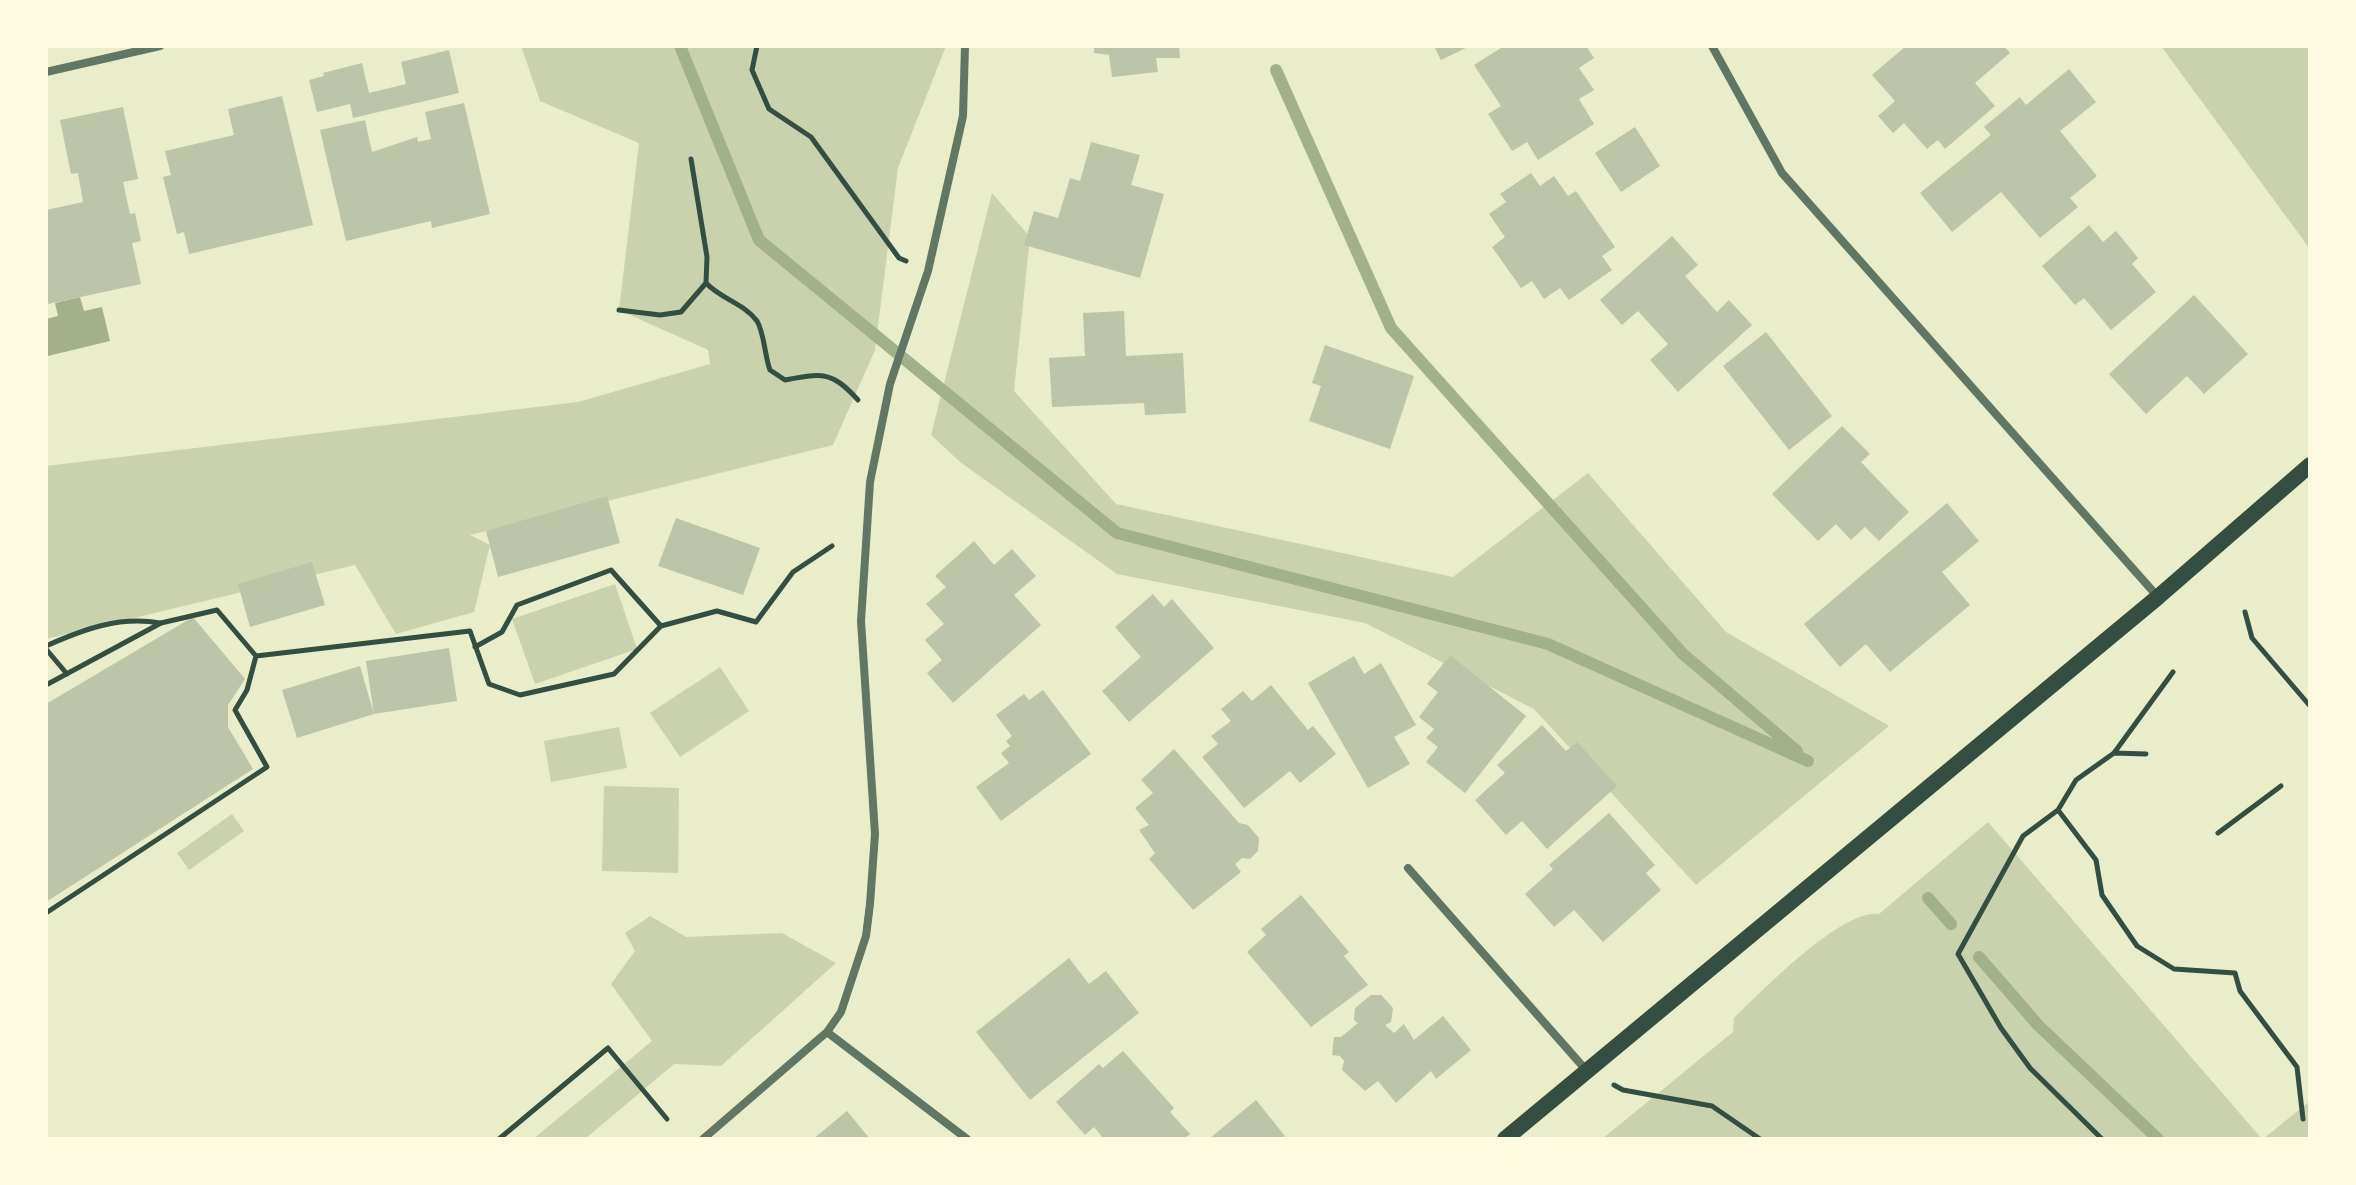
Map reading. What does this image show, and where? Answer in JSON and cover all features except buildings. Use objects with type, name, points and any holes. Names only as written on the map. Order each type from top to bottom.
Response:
[{"type":"main road","points":[[1505,1139],[2158,597],[2310,465]]},
{"type":"street","points":[[46,72],[160,46]]},
{"type":"street","points":[[703,1139],[803,1056],[827,1032],[841,1012],[866,936],[875,834],[861,621],[870,482],[890,384],[928,271],[963,116],[965,46]]},
{"type":"street","points":[[1712,46],[1782,173],[2158,597]]},
{"type":"street","points":[[1408,868],[1586,1070]]},
{"type":"street","points":[[827,1032],[967,1139]]},
{"type":"path","points":[[757,46],[752,70],[769,109],[811,137],[899,258],[928,271]]},
{"type":"path","points":[[619,310],[660,315],[681,312],[706,283],[707,257],[691,159]]},
{"type":"path","points":[[706,283],[718,297],[744,309],[758,323],[770,370],[785,380],[817,374],[839,379],[858,400]]},
{"type":"path","points":[[256,656],[470,631],[489,684],[520,695],[614,674],[661,626],[717,611],[756,622],[793,572],[832,546]]},
{"type":"path","points":[[475,647],[502,632],[517,605],[611,570],[661,626]]},
{"type":"path","points":[[46,685],[161,623],[217,610],[256,656]]},
{"type":"path","points":[[2245,612],[2252,638],[2310,706]]},
{"type":"path","points":[[67,674],[46,647],[78,631],[131,618],[161,623]]},
{"type":"path","points":[[46,913],[267,767],[235,710],[247,690],[256,656]]},
{"type":"path","points":[[2102,1139],[2030,1068],[2001,1028],[1958,954],[2023,836],[2058,810],[2076,780],[2114,753],[2173,672]]},
{"type":"path","points":[[2114,753],[2146,754]]},
{"type":"path","points":[[2218,833],[2281,786]]},
{"type":"path","points":[[2058,810],[2096,860],[2102,895],[2137,946],[2174,969],[2235,973],[2240,991],[2297,1067],[2303,1119]]},
{"type":"path","points":[[499,1139],[608,1048],[667,1119]]},
{"type":"path","points":[[1623,1090],[1712,1106],[1760,1139]]},
{"type":"shaded area","points":[[521,46],[946,46],[898,168],[875,350],[833,445],[470,535],[490,545],[474,612],[396,634],[355,565],[46,639],[46,466],[578,402],[710,364],[708,350],[619,310],[639,143],[540,101]]},
{"type":"shaded area","points":[[2161,46],[2310,46],[2310,249]]},
{"type":"shaded area","points":[[992,193],[1030,237],[1014,391],[1116,504],[1453,577],[1588,473],[1726,632],[1889,726],[1696,885],[1534,709],[1365,623],[1117,574],[960,462],[931,435]]},
{"type":"shaded area","points":[[80,297],[84,311],[102,307],[110,341],[48,356],[46,319],[58,316],[55,303]]},
{"type":"shaded area","points":[[615,584],[637,649],[535,684],[512,619]]},
{"type":"shaded area","points":[[720,667],[749,711],[680,757],[650,713]]},
{"type":"shaded area","points":[[619,727],[627,768],[551,782],[544,741]]},
{"type":"shaded area","points":[[604,786],[679,788],[678,873],[602,871]]},
{"type":"shaded area","points":[[232,814],[244,831],[189,870],[177,853]]},
{"type":"shaded area","points":[[1988,822],[2262,1139],[1602,1139],[1733,1032],[1734,1018],[1803,954],[1845,924],[1863,916],[1879,914]]},
{"type":"shaded area","points":[[650,916],[686,937],[782,933],[836,963],[721,1066],[674,1064],[585,1139],[533,1139],[652,1041],[611,984],[635,951],[625,933]]},
{"type":"shaded area","points":[[2310,1101],[2310,1139],[2263,1139]]},
{"type":"waterway","points":[[680,46],[759,240],[1117,533],[1548,644],[1808,761]]},
{"type":"waterway","points":[[1276,70],[1391,328],[1683,654],[1797,751]]},
{"type":"waterway","points":[[1928,898],[1951,924]]},
{"type":"waterway","points":[[1979,957],[2038,1025],[2158,1139]]}]
